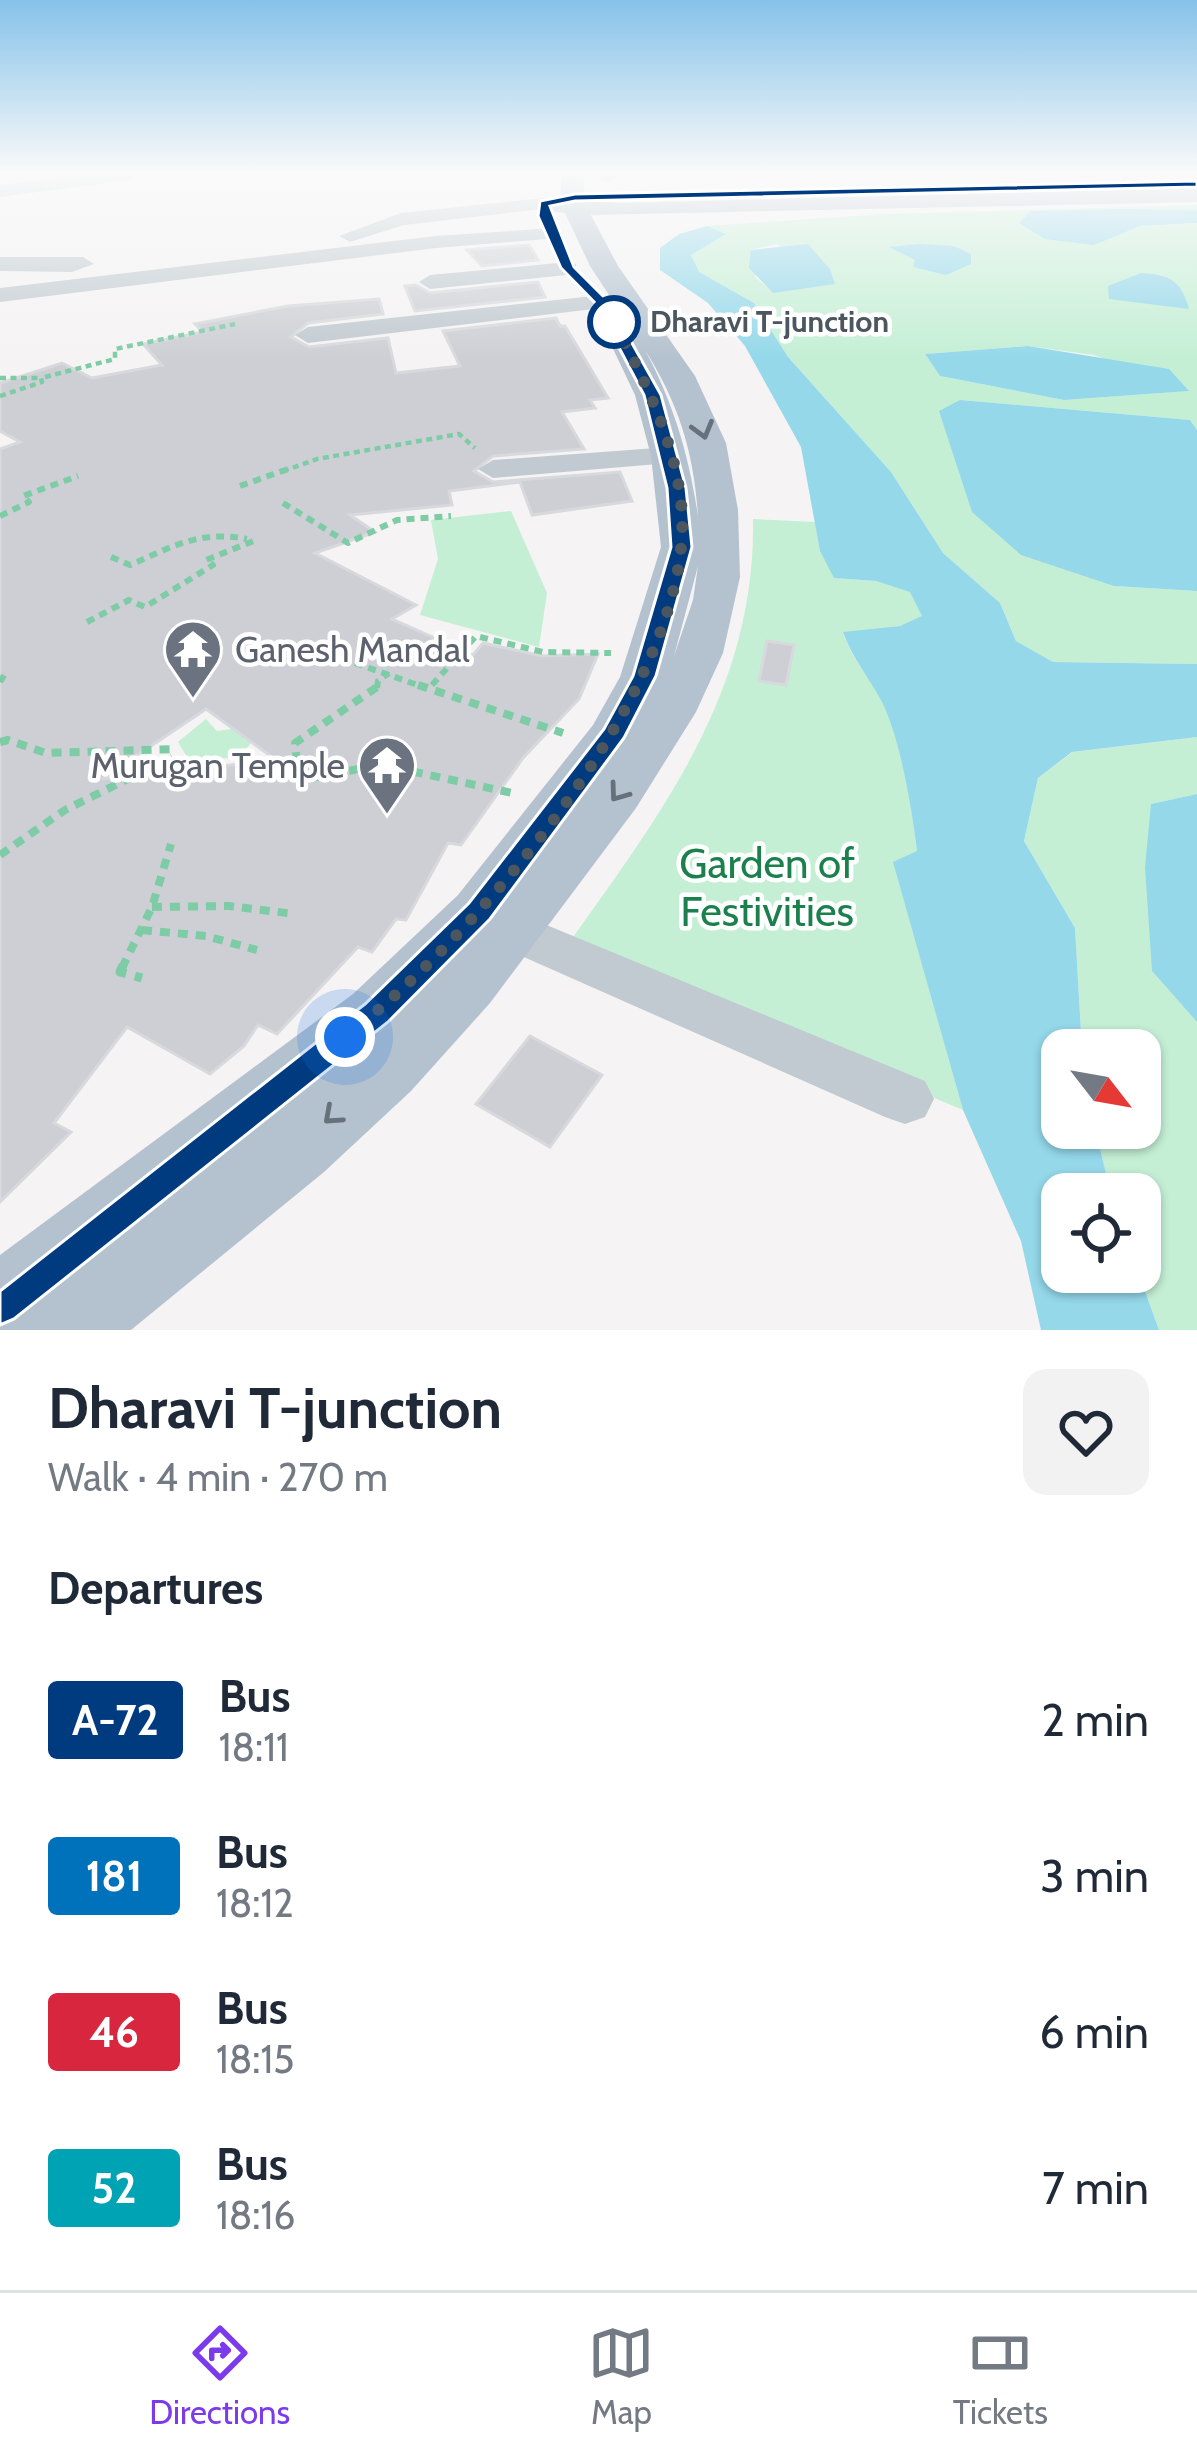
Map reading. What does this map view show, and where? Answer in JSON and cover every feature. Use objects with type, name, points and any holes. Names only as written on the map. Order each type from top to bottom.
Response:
[{"type":"main road","points":[[582,245],[613,235]]},
{"type":"main road","points":[[582,245],[615,235]]},
{"type":"main road","points":[[0,1305],[376,1013],[479,911],[615,732],[701,548],[652,395],[582,245]]},
{"type":"main road","points":[[66,1330],[311,1135],[424,1032],[515,931],[623,787],[671,713],[710,621],[701,548],[704,424],[686,384],[582,245]]},
{"type":"street","points":[[0,264],[24,262],[55,268],[352,235]]},
{"type":"street","points":[[513,235],[582,245]]},
{"type":"street","points":[[0,296],[436,242],[582,245]]},
{"type":"street","points":[[430,282],[582,245]]},
{"type":"street","points":[[308,335],[476,315],[582,245]]},
{"type":"street","points":[[464,287],[476,315]]},
{"type":"street","points":[[380,295],[414,356]]},
{"type":"street","points":[[493,469],[670,456]]},
{"type":"street","points":[[515,931],[905,1099]]},
{"type":"path","points":[[0,378],[41,378],[116,359],[115,349],[236,324]]},
{"type":"path","points":[[0,396],[42,382],[41,378]]},
{"type":"path","points":[[240,486],[317,459],[460,434],[473,448],[487,448],[493,469]]},
{"type":"path","points":[[0,516],[29,502],[23,496],[78,476]]},
{"type":"path","points":[[283,503],[348,543],[397,520],[451,516]]},
{"type":"path","points":[[87,622],[129,600],[146,608],[213,566],[206,560],[256,540],[216,533],[179,542],[130,566],[111,557]]},
{"type":"path","points":[[430,687],[476,637],[543,652],[615,654]]},
{"type":"path","points":[[356,663],[430,687],[483,713],[571,735]]},
{"type":"path","points":[[297,762],[295,743],[380,686],[378,681],[389,674]]},
{"type":"path","points":[[0,742],[8,740],[46,752],[174,753],[65,810],[0,855]]},
{"type":"path","points":[[296,781],[400,761],[401,769],[522,795]]},
{"type":"path","points":[[142,978],[120,971],[152,907],[171,844]]},
{"type":"path","points":[[152,907],[229,906],[295,914]]},
{"type":"path","points":[[141,930],[206,936],[257,950]]},
{"type":"green space","points":[[724,235],[1075,235],[1093,245],[1118,235],[1197,235],[1197,430],[1190,420],[960,400],[1114,586],[1197,591],[1197,664],[1053,662],[1016,641],[1000,603],[943,553],[891,472],[788,357],[754,303],[698,272],[691,255]],"holes":[[[777,244],[835,283],[773,292],[756,278],[751,250]],[[1028,346],[1094,355],[1188,391],[1064,400],[940,376],[925,354]]]},
{"type":"green space","points":[[511,511],[547,593],[539,647],[420,615],[438,559],[431,520]]},
{"type":"green space","name":"Garden of Festivities","points":[[753,519],[815,522],[820,551],[835,578],[876,581],[911,592],[923,617],[900,626],[843,633],[882,700],[900,753],[917,852],[894,863],[963,1110],[568,944],[669,796],[721,694],[739,639],[750,581]]},
{"type":"green space","points":[[206,719],[217,731],[251,726],[256,736],[240,757],[177,762],[187,757],[178,742]]},
{"type":"green space","points":[[1197,737],[1197,794],[1151,804],[1152,971],[1197,1022],[1197,1330],[1159,1330],[1146,1293],[1161,1293],[1161,1173],[1106,1173],[1100,1149],[1161,1149],[1161,1029],[1081,1029],[1075,928],[1024,841],[1038,778],[1073,752]]},
{"type":"water","points":[[678,235],[724,235],[691,255],[699,272],[754,303],[788,357],[891,472],[943,553],[1000,603],[1016,641],[1053,662],[1197,664],[1197,737],[1072,752],[1038,778],[1024,841],[1075,928],[1081,1029],[1041,1029],[1041,1149],[1100,1149],[1106,1173],[1041,1173],[1041,1293],[1146,1293],[1159,1330],[1041,1330],[1021,1241],[963,1110],[893,862],[917,851],[894,733],[843,632],[900,626],[922,616],[910,592],[876,581],[834,578],[820,551],[801,447],[745,346],[708,303],[660,270],[660,248]]},
{"type":"water","points":[[1039,235],[1118,235],[1094,245]]},
{"type":"water","points":[[808,244],[830,269],[835,284],[773,293],[749,268],[751,250]]},
{"type":"water","points":[[954,246],[971,254],[971,264],[946,275],[913,267],[915,260],[889,247]]},
{"type":"water","points":[[1141,273],[1173,281],[1189,309],[1109,299],[1108,286]]},
{"type":"water","points":[[1028,346],[1169,369],[1189,391],[1064,400],[940,376],[925,354]]},
{"type":"water","points":[[960,400],[1190,420],[1197,430],[1197,591],[1114,586],[1021,555],[972,512],[939,411]]},
{"type":"water","points":[[1197,794],[1197,1022],[1152,971],[1145,867],[1151,804]]},
{"type":"building","points":[[529,245],[538,260],[482,266],[467,250]]},
{"type":"building","points":[[538,282],[545,297],[415,311],[405,286],[416,285],[430,293]]},
{"type":"building","points":[[379,299],[383,314],[308,323],[291,337],[309,347],[388,338],[396,373],[460,366],[443,331],[556,318],[565,326],[608,398],[590,400],[595,408],[562,412],[584,449],[493,456],[474,471],[493,482],[620,472],[632,501],[532,515],[520,482],[449,491],[452,505],[350,515],[375,532],[315,553],[416,605],[392,619],[473,655],[483,643],[542,656],[598,654],[579,699],[523,758],[461,845],[448,843],[406,920],[396,919],[372,952],[358,947],[277,1034],[258,1025],[244,1046],[210,1074],[127,1027],[54,1123],[71,1132],[0,1202],[0,449],[20,442],[0,431],[0,383],[62,363],[92,378],[162,365],[143,344],[203,332],[195,324],[288,306]],"holes":[[[206,709],[276,760],[102,779]]]},
{"type":"building","points":[[767,641],[794,645],[786,685],[759,681]]},
{"type":"building","points":[[530,1036],[602,1075],[550,1147],[476,1104]]},
{"type":"bus line","name":"A-72","points":[[0,1305],[376,1013],[479,911],[615,732],[644,676],[682,547],[677,488],[652,395],[602,302],[568,268],[553,235]]},
{"type":"place","name":"Dharavi T-junction","points":[[614,322]]},
{"type":"place","name":"Ganesh Mandal","points":[[193,700]]},
{"type":"place","name":"Murugan Temple","points":[[387,816]]},
{"type":"route","points":[[345,1037],[376,1013],[479,911],[615,732],[644,676],[682,547],[680,520],[670,456],[652,395],[614,322]]}]
